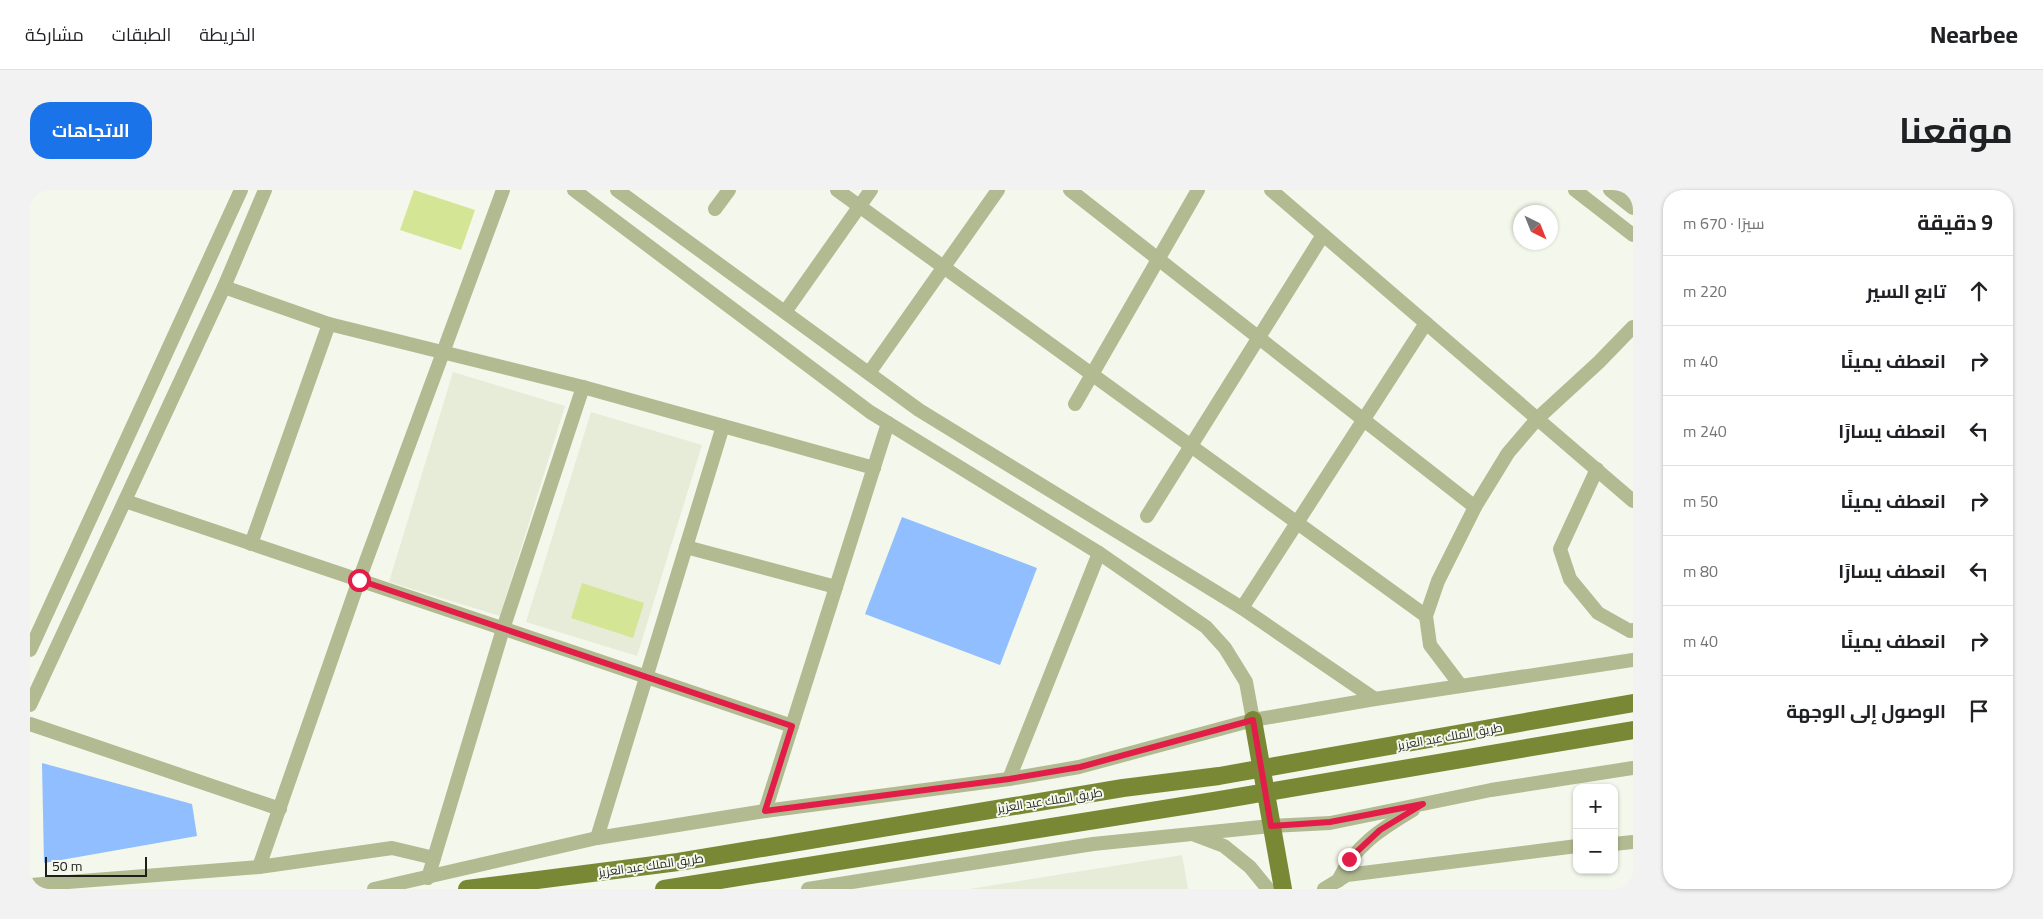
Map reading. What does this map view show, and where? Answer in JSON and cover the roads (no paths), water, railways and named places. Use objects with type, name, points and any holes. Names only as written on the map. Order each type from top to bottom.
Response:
[{"type":"main road","name":"طريق الملك عبد العزيز","points":[[466,889],[678,862],[1123,788],[1311,762],[1633,703]]},
{"type":"main road","points":[[1253,720],[1283,889]]},
{"type":"main road","points":[[664,889],[1308,785],[1633,730]]},
{"type":"street","points":[[30,650],[241,190]]},
{"type":"street","points":[[30,705],[224,287],[265,190]]},
{"type":"street","points":[[259,867],[359,580],[503,190]]},
{"type":"street","points":[[574,190],[870,412],[1099,554],[1206,627],[1225,648],[1246,682],[1253,720]]},
{"type":"street","points":[[617,190],[927,415],[1242,608],[1375,699]]},
{"type":"street","points":[[715,209],[729,190]]},
{"type":"street","points":[[837,190],[1426,616]]},
{"type":"street","points":[[785,312],[871,190]]},
{"type":"street","points":[[869,374],[998,190]]},
{"type":"street","points":[[1070,190],[1362,421],[1475,507]]},
{"type":"street","points":[[1075,404],[1198,190]]},
{"type":"street","points":[[1271,190],[1633,501]]},
{"type":"street","points":[[1576,190],[1633,236]]},
{"type":"street","points":[[1610,190],[1633,208]]},
{"type":"street","points":[[1147,516],[1323,235]]},
{"type":"street","points":[[224,287],[329,324],[443,354],[583,387],[874,468]]},
{"type":"street","points":[[1242,608],[1426,323]]},
{"type":"street","points":[[251,544],[329,324]]},
{"type":"street","points":[[1461,686],[1430,645],[1426,616],[1438,581],[1475,507],[1508,453],[1538,418],[1599,362],[1633,327]]},
{"type":"street","points":[[428,878],[503,628],[583,387]]},
{"type":"street","points":[[765,811],[888,424]]},
{"type":"street","points":[[597,838],[723,426]]},
{"type":"street","points":[[1597,469],[1560,549],[1570,579],[1598,613],[1630,631],[1633,630]]},
{"type":"street","points":[[125,501],[792,726]]},
{"type":"street","points":[[686,546],[836,588]]},
{"type":"street","points":[[1009,779],[1099,554]]},
{"type":"street","points":[[374,889],[597,838],[765,811],[1009,779],[1080,767],[1253,720],[1375,699],[1633,660]]},
{"type":"street","points":[[30,724],[280,809]]},
{"type":"street","points":[[808,889],[1093,844],[1330,822],[1492,790],[1633,768]]},
{"type":"street","points":[[1337,885],[1349,859],[1380,830],[1423,804]]},
{"type":"street","points":[[1192,834],[1224,846],[1250,867],[1268,889]]},
{"type":"street","points":[[1618,844],[1633,842]]},
{"type":"street","points":[[1324,889],[1337,885],[1347,875],[1573,847]]},
{"type":"street","points":[[30,885],[259,867],[392,848],[434,858]]}]
